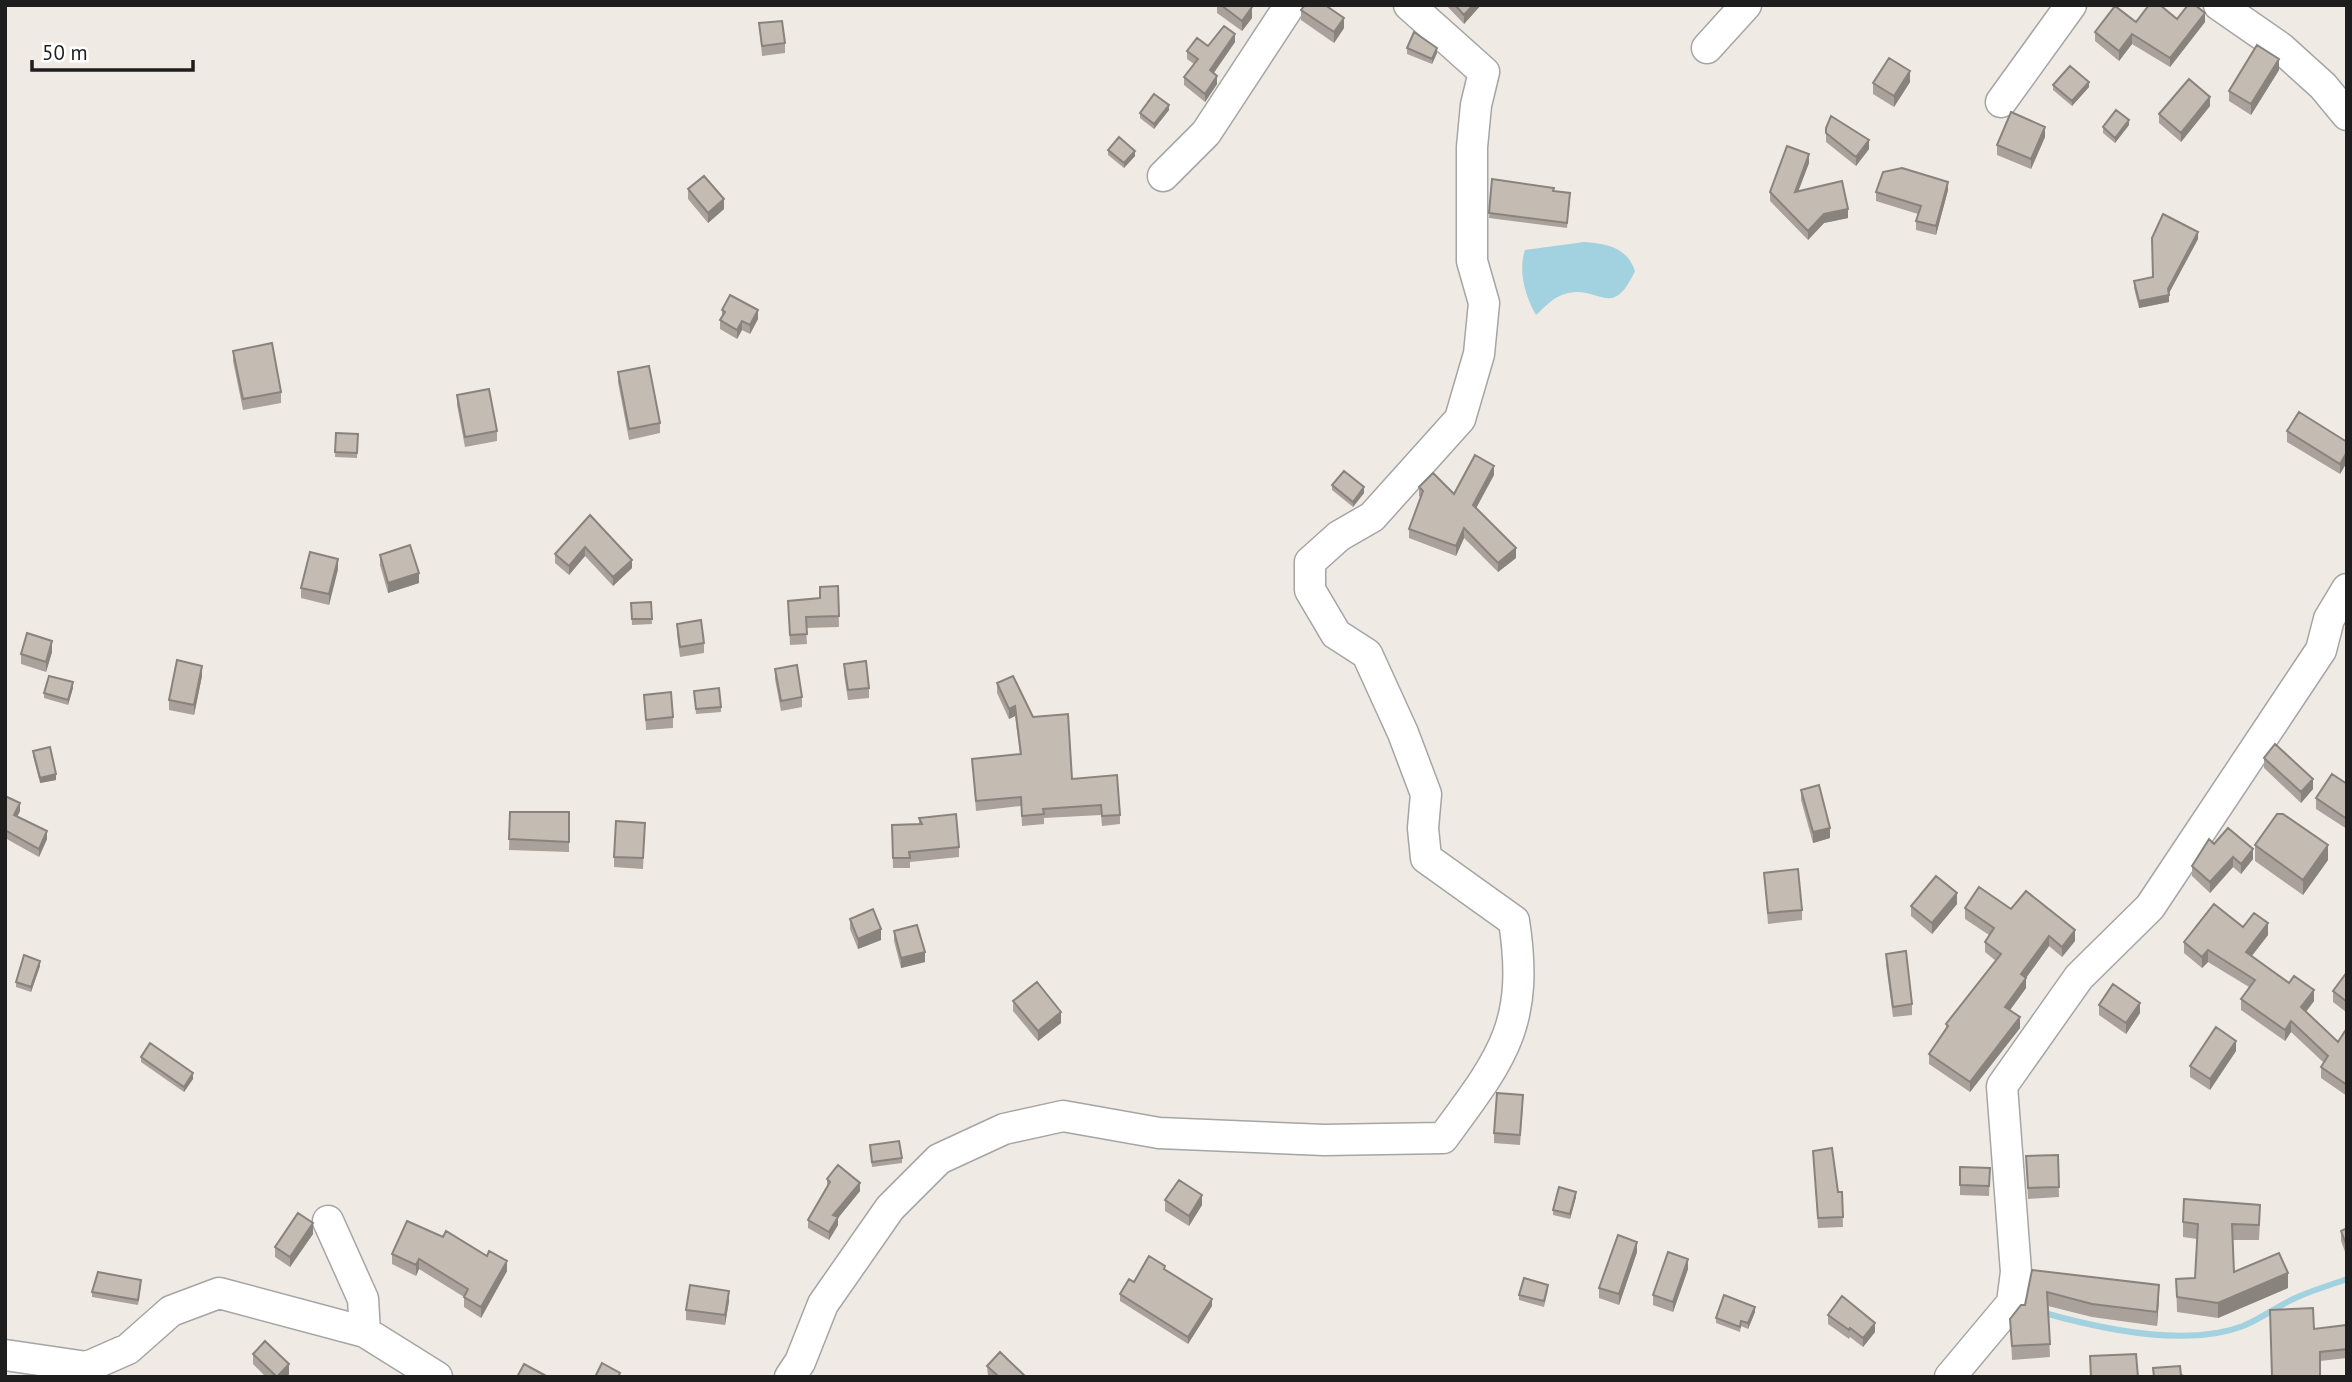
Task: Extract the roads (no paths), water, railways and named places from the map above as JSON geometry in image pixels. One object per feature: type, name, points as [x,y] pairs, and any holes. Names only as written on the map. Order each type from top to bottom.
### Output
[{"type":"street","points":[[1163,176],[1206,132],[1290,5]]},
{"type":"street","points":[[790,1377],[800,1362],[823,1304],[890,1209],[939,1159],[1003,1129],[1063,1116],[1159,1133],[1324,1140],[1443,1138],[1495,1066],[1516,1015],[1521,965],[1514,920],[1426,858],[1423,828],[1426,794],[1403,733],[1367,654],[1335,634],[1310,590],[1310,562],[1339,536],[1372,517],[1460,419],[1479,354],[1484,303],[1472,261],[1472,147],[1476,105],[1484,72],[1409,5]]},
{"type":"street","points":[[1707,48],[1746,5]]},
{"type":"street","points":[[2001,102],[2071,5]]},
{"type":"street","points":[[2220,5],[2281,48],[2323,86],[2347,115]]},
{"type":"street","points":[[1950,1377],[2012,1303],[2016,1272],[2002,1086],[2079,977],[2150,907],[2321,650],[2329,619],[2347,589]]},
{"type":"street","points":[[328,1221],[363,1299],[365,1332]]},
{"type":"street","points":[[5,1355],[87,1367],[128,1349],[171,1311],[219,1293],[365,1332],[437,1377]]},
{"type":"water","points":[[1584,242],[1615,248],[1627,257],[1635,271],[1626,287],[1611,298],[1575,292],[1562,295],[1536,315],[1524,283],[1522,266],[1525,250]]},
{"type":"waterway","points":[[2041,1312],[2114,1329],[2195,1335],[2243,1326],[2298,1297],[2347,1279]]}]
